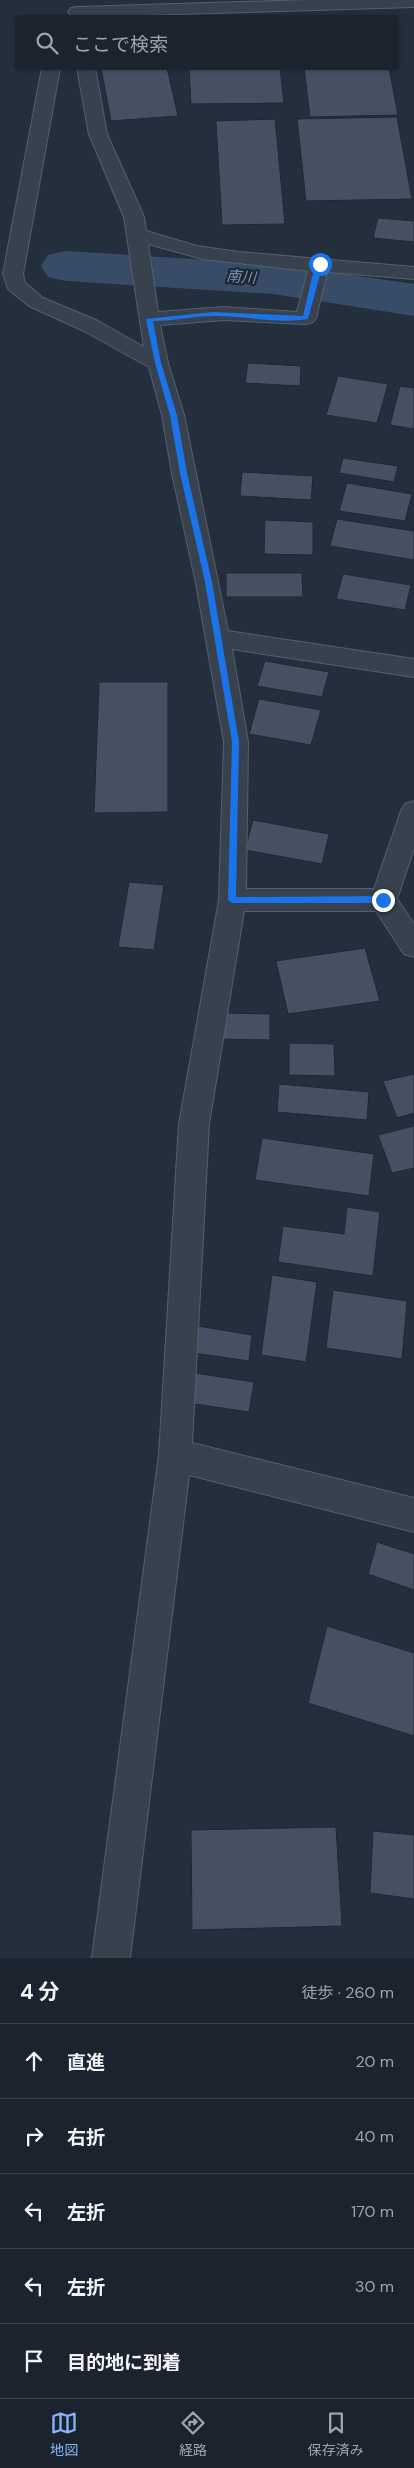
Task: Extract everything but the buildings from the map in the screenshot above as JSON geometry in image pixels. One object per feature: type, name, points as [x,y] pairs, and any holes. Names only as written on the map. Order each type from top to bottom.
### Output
[{"type":"street","points":[[72,10],[414,2]]},
{"type":"street","points":[[51,70],[13,274],[15,285],[36,302],[90,326],[158,363]]},
{"type":"street","points":[[86,70],[98,134],[134,217],[149,319],[158,363],[173,415],[183,473],[219,638],[236,742],[232,900],[194,1124],[174,1455],[111,1958]]},
{"type":"street","points":[[136,235],[152,238],[174,247],[212,255],[317,271],[414,273]]},
{"type":"street","points":[[149,319],[175,319],[213,314],[286,319],[306,318],[317,271]]},
{"type":"street","points":[[219,638],[414,668]]},
{"type":"street","points":[[383,900],[414,811]]},
{"type":"street","points":[[232,900],[383,900]]},
{"type":"street","points":[[383,900],[414,946]]},
{"type":"street","points":[[174,1455],[414,1514]]},
{"type":"waterway","name":"南川","points":[[66,266],[274,279],[414,300]]},
{"type":"route","points":[[320,264],[315,277],[306,318],[286,319],[213,314],[175,319],[149,319],[158,363],[173,415],[183,473],[208,582],[236,742],[232,900],[383,900]]}]
